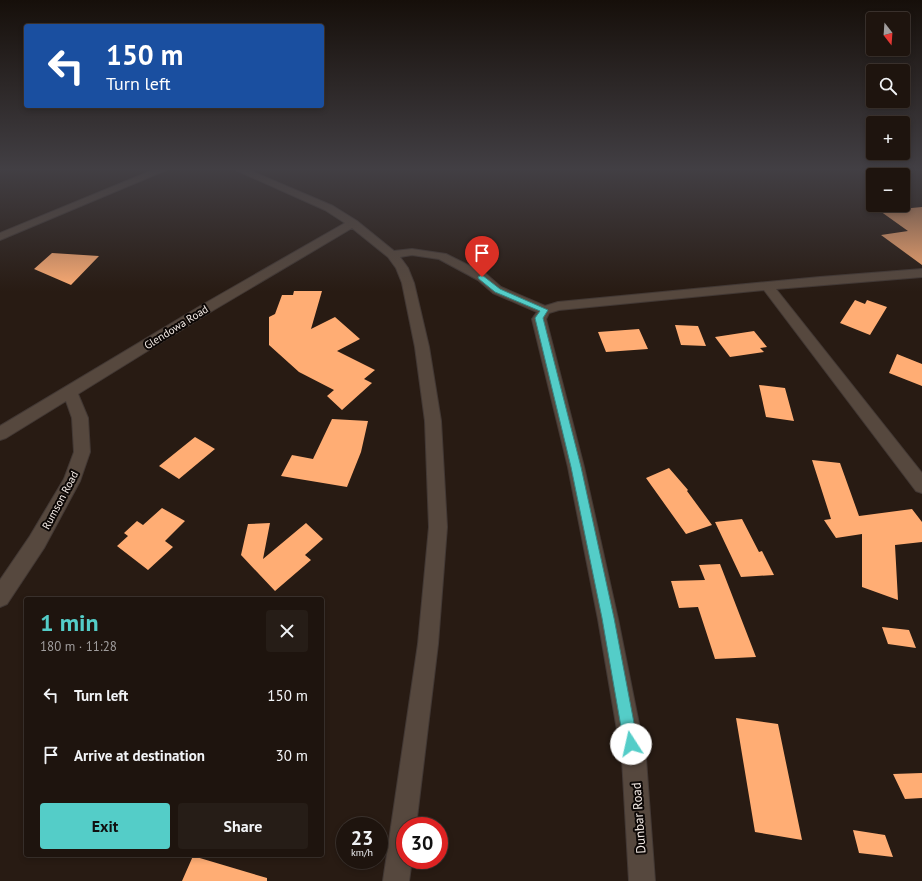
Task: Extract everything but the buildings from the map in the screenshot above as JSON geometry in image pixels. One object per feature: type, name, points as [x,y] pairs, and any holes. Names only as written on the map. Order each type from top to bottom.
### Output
[{"type":"street","points":[[0,237],[67,209]]},
{"type":"street","points":[[331,209],[353,223],[392,255],[402,268],[408,283],[422,346],[433,421],[438,527],[428,644],[396,881]]},
{"type":"street","name":"Glendowa Road","points":[[0,434],[207,308],[353,223]]},
{"type":"street","points":[[392,255],[424,253],[442,256],[476,274],[497,290],[544,310],[558,306],[922,273]]},
{"type":"street","points":[[767,286],[922,486]]},
{"type":"street","name":"Dunbar Road","points":[[544,310],[539,318],[576,467],[608,618],[634,760],[642,881]]},
{"type":"street","name":"Rumson Road","points":[[0,597],[37,542],[72,481],[82,452],[80,418],[70,392]]},
{"type":"route","points":[[482,277],[497,290],[544,310],[539,318],[576,467],[608,618],[631,744]]}]
